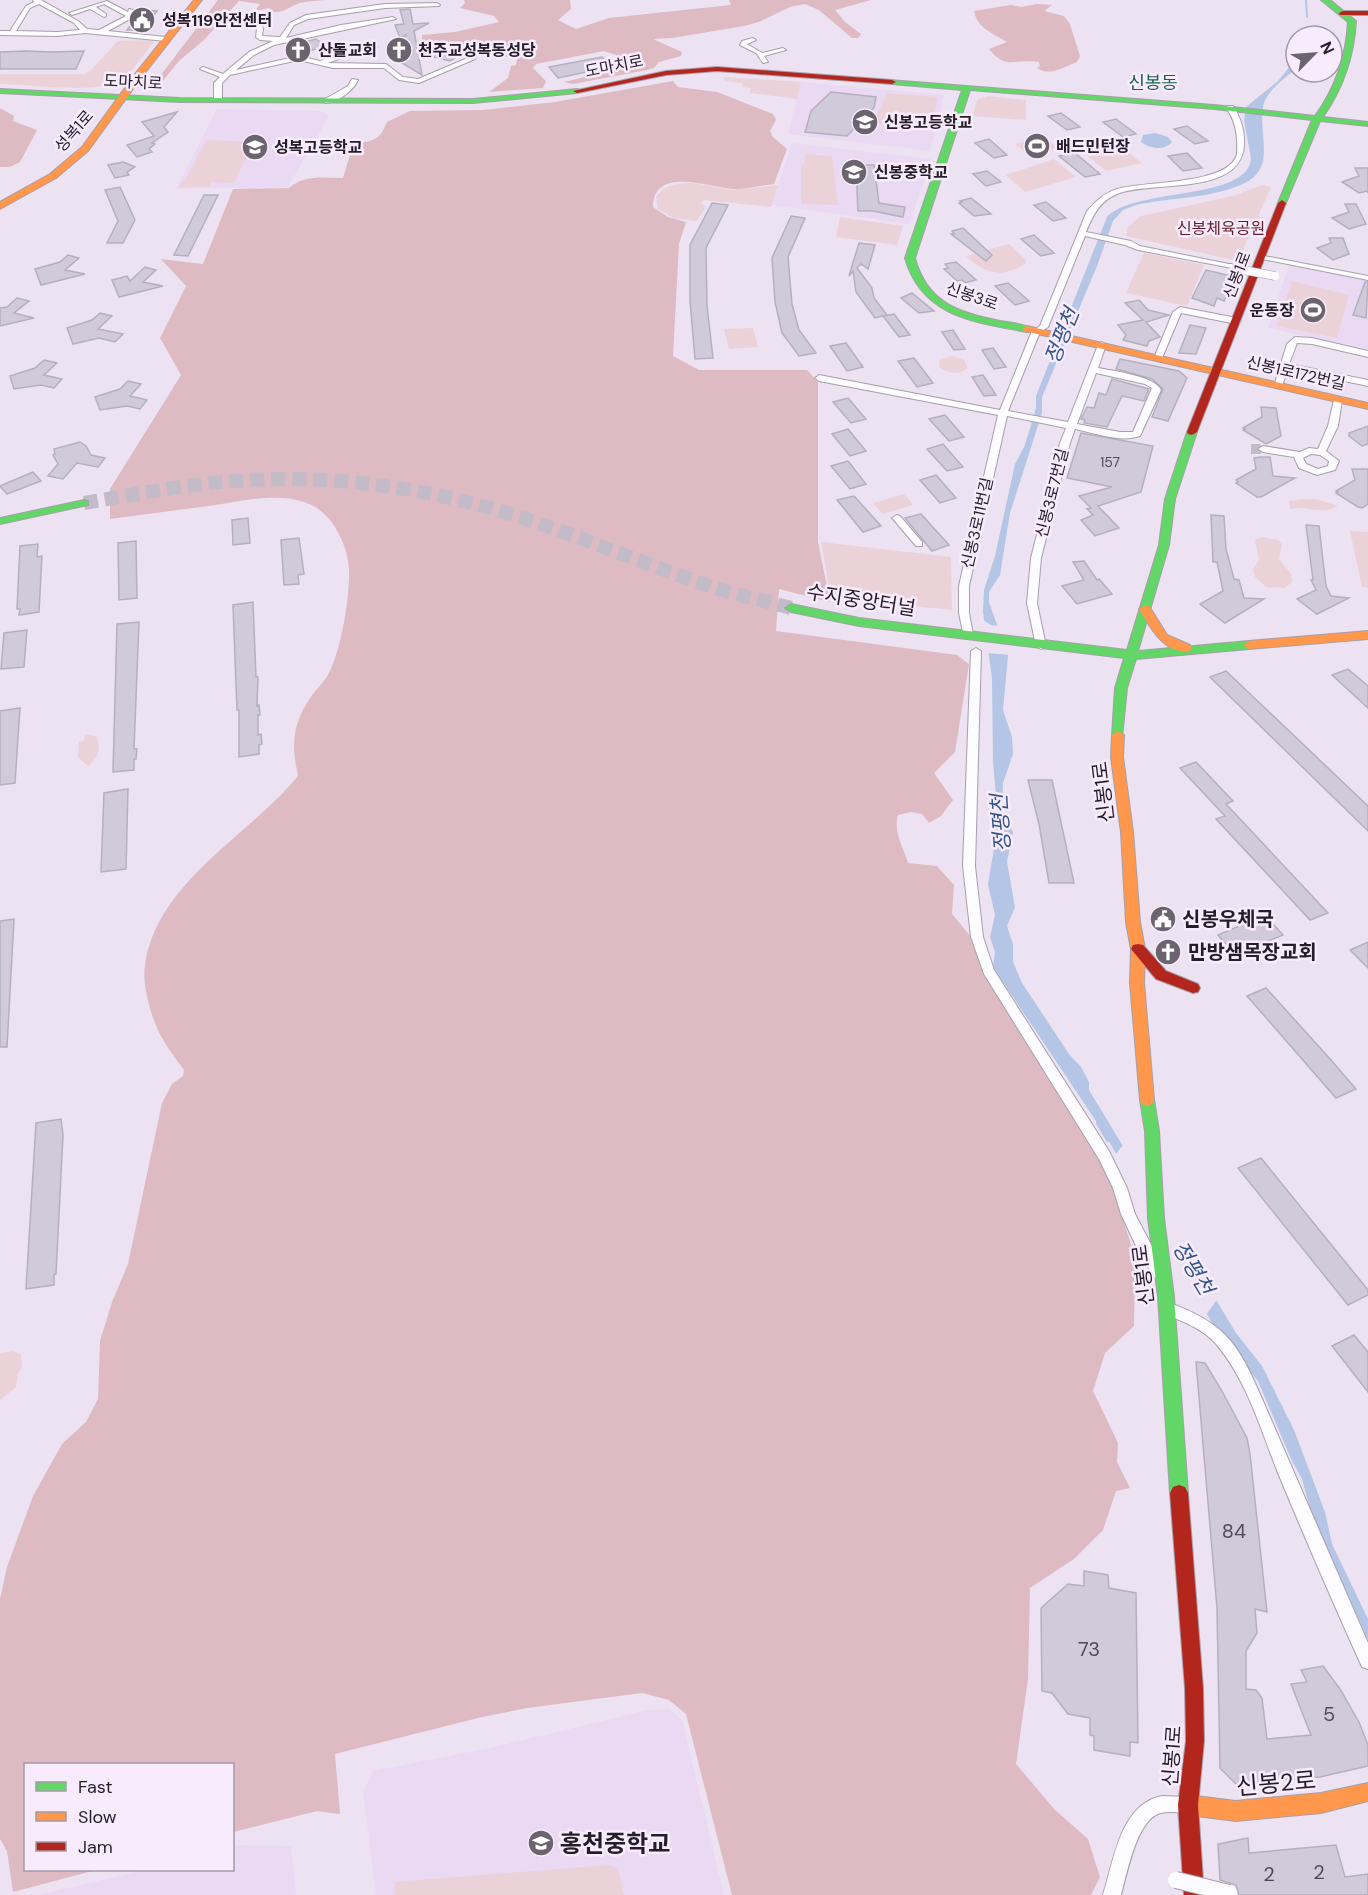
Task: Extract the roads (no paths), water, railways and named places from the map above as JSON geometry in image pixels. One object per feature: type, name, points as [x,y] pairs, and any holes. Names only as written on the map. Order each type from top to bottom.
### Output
[{"type":"street","points":[[101,32],[130,16],[132,11],[115,0]]},
{"type":"street","name":"성복1로","points":[[0,206],[43,183],[85,149],[166,39],[198,0]]},
{"type":"street","points":[[1325,0],[1344,13],[1368,13]]},
{"type":"street","points":[[12,33],[28,7],[38,1],[76,22],[85,31]]},
{"type":"street","points":[[72,13],[107,3],[130,16]]},
{"type":"street","points":[[218,100],[218,83],[256,51],[282,39],[292,24],[306,17],[385,6],[437,5]]},
{"type":"street","points":[[91,7],[104,15]]},
{"type":"street","name":"신봉1로","points":[[1194,1895],[1188,1804],[1195,1741],[1194,1688],[1167,1302],[1156,1218],[1152,1131],[1148,1112],[1137,983],[1137,949],[1132,922],[1127,832],[1117,757],[1121,688],[1133,655],[1164,545],[1170,499],[1182,457],[1317,116],[1335,90],[1354,34],[1352,21],[1344,13]]},
{"type":"street","points":[[255,14],[259,22],[258,36],[260,38],[282,39],[293,39],[341,27],[393,19]]},
{"type":"street","points":[[0,33],[85,31],[166,39]]},
{"type":"street","points":[[753,40],[744,42],[743,45],[763,59],[783,50]]},
{"type":"street","points":[[320,63],[370,45]]},
{"type":"street","points":[[203,69],[227,75],[295,58],[333,66],[386,66],[401,79],[419,81],[473,58],[474,55],[468,51]]},
{"type":"street","name":"도마치로","points":[[0,91],[124,98],[218,100],[473,100],[570,92],[666,73],[717,69],[1317,116]]},
{"type":"street","points":[[51,93],[109,88],[138,76]]},
{"type":"street","points":[[328,101],[351,87],[354,80]]},
{"type":"street","name":"신봉3로","points":[[966,89],[945,158],[911,250],[911,273],[927,295],[949,309],[976,318],[1102,345]]},
{"type":"street","points":[[51,93],[95,107],[102,125]]},
{"type":"street","name":"신봉3로11번길","points":[[971,635],[964,614],[966,574],[1003,413],[1042,332],[1095,206],[1116,192],[1137,187],[1210,178],[1226,173],[1241,158],[1242,149],[1238,118],[1231,108]]},
{"type":"street","points":[[1317,116],[1368,124]]},
{"type":"street","points":[[1085,234],[1128,243],[1138,248],[1275,276]]},
{"type":"street","points":[[1262,256],[1368,278]]},
{"type":"street","points":[[1158,358],[1177,312],[1180,310],[1237,321]]},
{"type":"street","points":[[1278,386],[1291,344],[1295,340],[1312,341],[1368,354]]},
{"type":"street","points":[[1102,345],[1216,371]]},
{"type":"street","name":"신봉3로7번길","points":[[1041,646],[1032,603],[1041,535],[1071,424],[1102,345]]},
{"type":"street","points":[[1284,366],[1368,383]]},
{"type":"street","points":[[819,378],[1134,436],[1157,390],[1149,382],[1092,369]]},
{"type":"street","name":"신봉1로172번길","points":[[1216,371],[1368,406]]},
{"type":"street","points":[[1321,452],[1333,426],[1338,400]]},
{"type":"street","points":[[1263,449],[1299,455],[1309,451],[1321,452],[1334,461],[1329,471],[1317,472],[1306,469],[1299,463],[1299,455]]},
{"type":"street","points":[[0,520],[84,504]]},
{"type":"street","points":[[897,518],[919,544]]},
{"type":"street","name":"수지중앙터널","points":[[791,608],[859,622],[1041,646],[1133,655],[1368,635]]},
{"type":"street","points":[[1146,609],[1155,622],[1159,636],[1165,642],[1194,650]]},
{"type":"street","points":[[976,651],[969,866],[976,937],[988,970],[1104,1155],[1142,1244],[1164,1281]]},
{"type":"street","points":[[1137,949],[1152,970],[1166,980],[1193,988]]},
{"type":"street","points":[[1167,1302],[1221,1339],[1240,1369],[1305,1514],[1336,1593],[1368,1661]]},
{"type":"street","name":"신봉2로","points":[[1188,1804],[1236,1811],[1321,1803],[1368,1792]]},
{"type":"street","points":[[1112,1895],[1129,1839],[1140,1818],[1154,1806],[1188,1804]]},
{"type":"street","points":[[1176,1880],[1229,1893]]},
{"type":"water","name":"정평천","points":[[1284,74],[1284,79],[1273,89],[1264,103],[1263,158],[1261,168],[1255,176],[1245,183],[1219,192],[1136,205],[1123,210],[1113,221],[1097,266],[1042,397],[1042,413],[1010,513],[1000,575],[989,592],[989,602],[1008,656],[1003,710],[1012,737],[1013,754],[1003,783],[1002,812],[1013,832],[1007,862],[1015,907],[1007,926],[1013,944],[1013,962],[1022,983],[1069,1054],[1081,1067],[1089,1082],[1089,1090],[1236,1333],[1262,1366],[1294,1430],[1325,1512],[1332,1544],[1368,1619],[1368,1640],[1311,1512],[1302,1479],[1258,1381],[1220,1337],[1106,1136],[993,967],[995,952],[990,937],[995,915],[988,884],[996,837],[997,807],[993,762],[992,678],[983,612],[984,590],[995,556],[1015,464],[1025,445],[1036,408],[1036,396],[1107,217],[1121,208],[1141,201],[1212,188],[1232,181],[1245,172],[1251,158],[1244,121],[1246,107]]},
{"type":"water","points":[[1155,133],[1168,137],[1172,142],[1165,147],[1157,148],[1141,142],[1143,135]]},
{"type":"waterway","name":"정평천","points":[[1306,0],[1307,17]]},
{"type":"waterway","name":"정평천","points":[[1098,1123],[1108,1140]]},
{"type":"tunnel","points":[[370,45],[379,44]]},
{"type":"tunnel","points":[[1251,449],[1263,449]]},
{"type":"tunnel","points":[[84,503],[185,486],[246,480],[329,480],[412,490],[467,502],[531,520],[716,588],[791,608]]},
{"type":"place","name":"성복119안전센터","points":[[142,20]]},
{"type":"place","name":"산돌교회","points":[[298,50]]},
{"type":"place","name":"천주교성복동성당","points":[[399,50]]},
{"type":"place","name":"신봉고등학교","points":[[865,122]]},
{"type":"place","name":"배드민턴장","points":[[1037,146]]},
{"type":"place","name":"성복고등학교","points":[[255,147]]},
{"type":"place","name":"신봉중학교","points":[[854,172]]},
{"type":"place","name":"운동장","points":[[1313,310]]},
{"type":"place","name":"신봉우체국","points":[[1163,919]]},
{"type":"place","name":"만방샘목장교회","points":[[1168,952]]},
{"type":"place","name":"홍천중학교","points":[[541,1843]]},
{"type":"district","name":"신봉동","points":[[1153,83]]},
{"type":"park label","name":"신봉체육공원","points":[[1221,228]]}]
